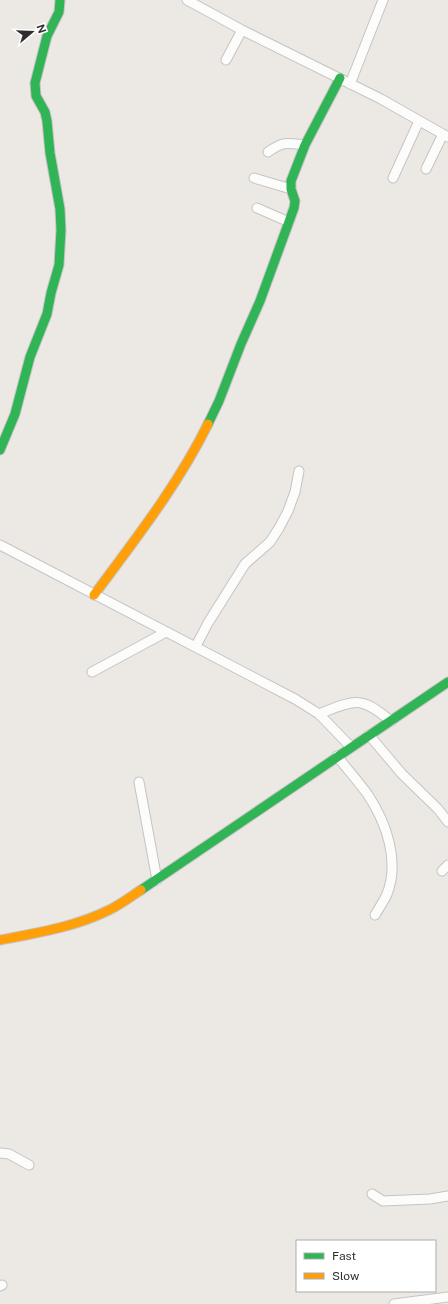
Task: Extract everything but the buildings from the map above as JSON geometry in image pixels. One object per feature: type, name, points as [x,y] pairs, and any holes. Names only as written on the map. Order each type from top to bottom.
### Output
[{"type":"street","points":[[0,450],[15,414],[30,357],[47,314],[59,265],[61,230],[60,210],[50,153],[47,120],[45,112],[36,96],[35,83],[47,36],[59,12],[60,0]]},
{"type":"street","points":[[187,0],[242,30],[340,78],[445,135],[426,169]]},
{"type":"street","points":[[350,84],[376,14],[383,0]]},
{"type":"street","points":[[226,60],[242,30]]},
{"type":"street","points":[[94,595],[169,490],[201,438],[219,401],[241,344],[260,301],[294,208],[295,201],[291,189],[292,181],[305,145],[340,78]]},
{"type":"street","points":[[393,178],[419,121]]},
{"type":"street","points":[[268,152],[281,144],[286,143],[305,145]]},
{"type":"street","points":[[254,178],[291,189]]},
{"type":"street","points":[[257,208],[289,222]]},
{"type":"street","points":[[196,646],[245,564],[270,542],[279,528],[288,511],[299,472]]},
{"type":"street","points":[[0,545],[296,699],[319,714],[351,747]]},
{"type":"street","points":[[92,672],[166,632]]},
{"type":"street","points":[[0,940],[49,931],[82,921],[110,910],[157,880],[337,756],[448,682]]},
{"type":"street","points":[[319,714],[350,703],[360,702],[370,706],[390,720]]},
{"type":"street","points":[[369,735],[408,780],[438,809],[448,822]]},
{"type":"street","points":[[337,756],[368,795],[384,827],[389,843],[392,861],[388,893],[375,915]]},
{"type":"street","points":[[139,782],[157,880]]},
{"type":"street","points":[[0,1153],[9,1154],[29,1165]]},
{"type":"street","points":[[372,1194],[383,1201],[430,1199],[448,1196]]},
{"type":"street","points":[[394,1304],[448,1297]]},
{"type":"traffic: fast","points":[[0,450],[15,414],[30,357],[47,314],[59,265],[61,230],[60,209],[50,153],[47,121],[45,112],[36,96],[35,83],[47,36],[59,12],[60,0]]},
{"type":"traffic: fast","points":[[208,424],[260,301],[294,208],[295,201],[291,189],[291,181],[305,145],[340,78]]},
{"type":"traffic: fast","points":[[141,890],[448,682]]},
{"type":"traffic: slow","points":[[94,595],[169,491],[208,424]]},
{"type":"traffic: slow","points":[[0,940],[56,929],[83,921],[113,908],[141,890]]}]
